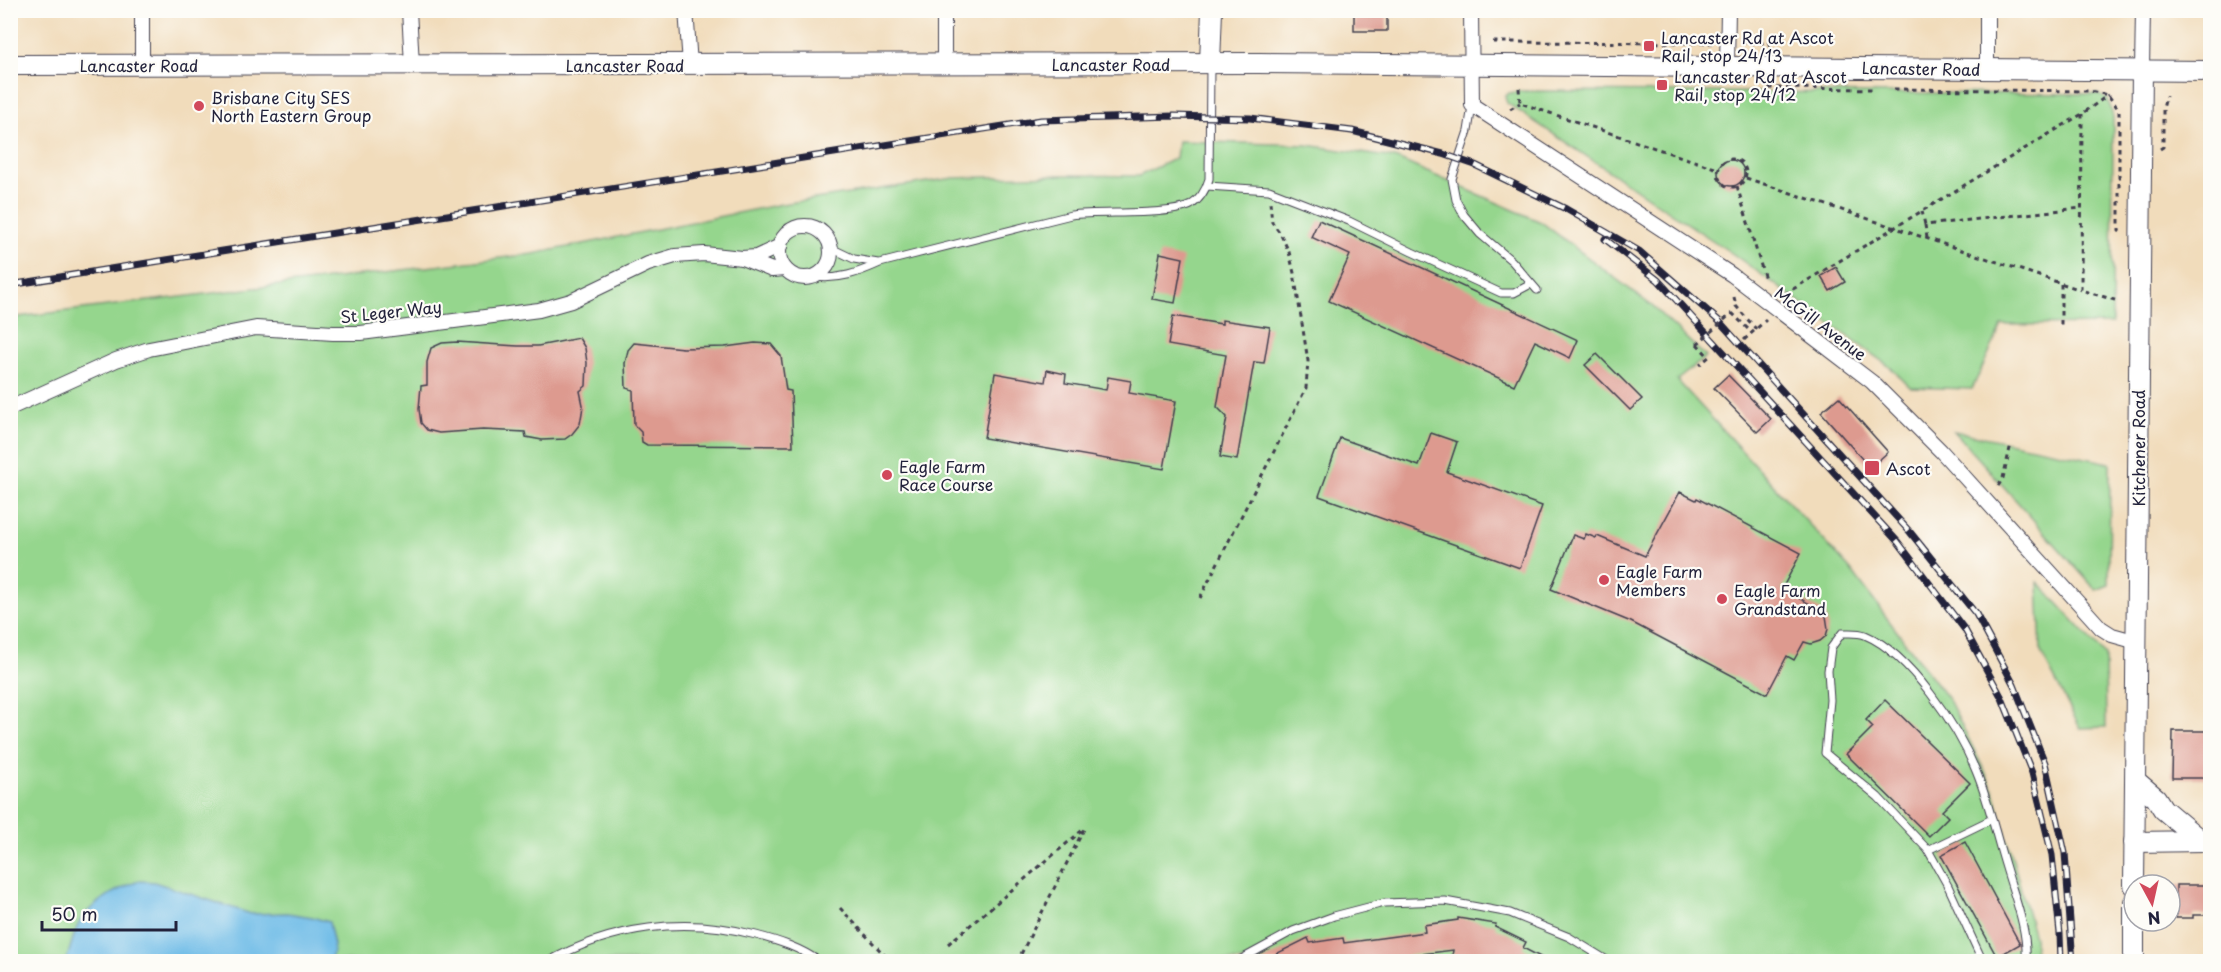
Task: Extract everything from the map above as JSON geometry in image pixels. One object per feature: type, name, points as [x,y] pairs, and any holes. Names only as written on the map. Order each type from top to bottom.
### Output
[{"type":"main road","points":[[1210,63],[1212,10]]},
{"type":"main road","name":"Lancaster Road","points":[[10,65],[1210,63],[2211,71]]},
{"type":"main road","name":"Kitchener Road","points":[[2134,873],[2142,69]]},
{"type":"main road","points":[[2136,781],[2156,798],[2163,809],[2206,842]]},
{"type":"main road","points":[[2134,842],[2206,842]]},
{"type":"main road","points":[[2134,933],[2134,962]]},
{"type":"street","points":[[142,10],[142,64]]},
{"type":"street","points":[[409,10],[412,65]]},
{"type":"street","points":[[686,10],[690,64]]},
{"type":"street","points":[[944,10],[944,64]]},
{"type":"street","points":[[1471,10],[1472,105]]},
{"type":"street","points":[[1727,66],[1728,10]]},
{"type":"street","points":[[1987,10],[1987,68]]},
{"type":"street","name":"Kitchener Road","points":[[2142,69],[2143,10]]},
{"type":"street","name":"McGill Avenue","points":[[1472,105],[1732,275],[1872,382],[1941,452],[2101,628],[2112,635],[2137,642]]},
{"type":"street","points":[[806,226],[822,232],[828,239],[831,257],[828,265],[815,277],[798,278],[785,269],[779,254],[780,246],[789,232],[797,227],[806,226]]},
{"type":"street","name":"St Leger Way","points":[[10,408],[116,360],[149,349],[256,328],[361,333],[538,310],[571,301],[648,264],[675,256],[704,254],[742,258],[756,257],[780,246]]},
{"type":"street","name":"St Leger Way","points":[[742,258],[772,270],[785,269]]},
{"type":"lane","points":[[815,277],[838,278],[859,273],[880,263],[1071,215],[1089,212],[1167,210],[1184,207],[1198,200],[1207,186],[1211,167],[1210,63]]},
{"type":"lane","points":[[1207,186],[1269,190],[1349,221],[1501,293],[1514,293],[1534,287],[1512,261],[1480,234],[1464,216],[1456,200],[1452,179],[1468,131],[1472,105]]},
{"type":"lane","points":[[831,248],[854,259],[880,263]]},
{"type":"lane","points":[[1983,962],[1948,886],[1928,850],[1878,797],[1825,753],[1830,700],[1828,671],[1831,648],[1842,633],[1863,633],[1897,654],[1928,691],[1957,735],[1976,770],[2020,911],[2026,942],[2026,962]]},
{"type":"lane","points":[[1928,850],[1992,819]]},
{"type":"lane","points":[[1236,962],[1293,931],[1334,916],[1384,903],[1445,901],[1510,913],[1569,938],[1610,962]]},
{"type":"lane","points":[[547,962],[569,949],[602,937],[633,929],[665,925],[739,931],[781,942],[820,962]]},
{"type":"path","points":[[1493,42],[1712,43]]},
{"type":"path","points":[[1745,43],[1769,43]]},
{"type":"path","points":[[1519,88],[1520,103]]},
{"type":"path","points":[[1770,88],[1878,88]]},
{"type":"path","points":[[1890,89],[2090,91],[2108,95],[2119,110],[2119,231]]},
{"type":"path","points":[[1785,294],[2082,114],[2108,95]]},
{"type":"path","points":[[2163,147],[2163,109],[2166,96]]},
{"type":"path","points":[[1510,109],[1520,103],[1718,169]]},
{"type":"path","points":[[2081,290],[2082,114]]},
{"type":"path","points":[[1736,159],[1744,164],[1746,178],[1731,188],[1723,184],[1718,176],[1718,169],[1726,160],[1736,159]]},
{"type":"path","points":[[1746,178],[2118,301]]},
{"type":"path","points":[[1737,186],[1765,280]]},
{"type":"path","points":[[1200,598],[1306,388],[1308,361],[1294,273],[1289,252],[1272,222],[1270,201]]},
{"type":"path","points":[[1925,225],[2081,208]]},
{"type":"path","points":[[1922,211],[1927,238]]},
{"type":"path","points":[[2061,284],[2061,326]]},
{"type":"path","points":[[1734,295],[1736,306],[1756,329]]},
{"type":"path","points":[[1700,364],[1709,357],[1697,344],[1732,313],[1752,333]]},
{"type":"path","points":[[1744,340],[1771,314]]},
{"type":"path","points":[[1998,486],[2003,478],[2011,444]]},
{"type":"path","points":[[948,944],[1085,828],[1017,962]]},
{"type":"path","points":[[840,908],[891,962]]},
{"type":"green space","points":[[1524,91],[2097,94],[2108,99],[2113,117],[2112,324],[2002,325],[1972,389],[1910,387],[1890,367],[1733,254],[1507,103],[1505,97],[1509,93]]},
{"type":"green space","name":"Eagle Farm Race Course","points":[[1178,141],[1307,145],[1395,158],[1541,222],[1652,306],[1706,357],[1677,380],[1850,569],[1950,702],[1993,788],[2034,937],[2035,961],[11,961],[10,318],[533,254],[782,204],[954,178],[1063,175],[1139,176],[1176,158]]},
{"type":"green space","points":[[1954,431],[2110,463],[2109,585],[2096,590]]},
{"type":"green space","points":[[2038,582],[2105,655],[2106,727],[2080,728],[2041,652]]},
{"type":"water","points":[[139,881],[154,882],[251,914],[287,913],[329,922],[334,945],[331,961],[66,961],[83,917],[113,893]]},
{"type":"building","points":[[1354,10],[1387,10],[1387,31],[1354,31]]},
{"type":"building","points":[[1731,160],[1740,164],[1744,173],[1740,182],[1731,186],[1722,182],[1718,173],[1722,164]]},
{"type":"building","points":[[1319,220],[1578,340],[1570,358],[1535,341],[1514,385],[1329,301],[1350,255],[1311,237]]},
{"type":"building","points":[[1160,253],[1183,258],[1175,303],[1152,299]]},
{"type":"building","points":[[1836,267],[1845,282],[1830,291],[1821,276]]},
{"type":"building","points":[[1173,316],[1222,324],[1222,320],[1270,327],[1264,363],[1254,362],[1237,460],[1220,457],[1227,417],[1217,407],[1226,355],[1168,345]]},
{"type":"building","points":[[579,338],[585,348],[586,386],[580,391],[583,405],[580,424],[565,439],[542,440],[526,437],[525,432],[483,430],[439,433],[427,430],[421,423],[419,409],[421,386],[427,385],[427,362],[431,348],[442,343],[457,342],[538,346]]},
{"type":"building","points":[[634,343],[683,348],[771,344],[781,356],[786,390],[791,391],[793,446],[647,445],[642,442],[641,432],[634,425],[633,390],[626,388],[625,363],[628,350]]},
{"type":"building","points":[[1597,354],[1642,399],[1630,410],[1585,365]]},
{"type":"building","points":[[1047,370],[1066,374],[1065,383],[1106,390],[1108,377],[1131,381],[1129,393],[1176,401],[1164,469],[984,438],[995,373],[1045,382]]},
{"type":"building","points":[[1728,375],[1771,419],[1757,432],[1714,388]]},
{"type":"building","points":[[1839,397],[1888,452],[1870,468],[1821,412]]},
{"type":"building","points":[[1431,433],[1457,442],[1447,472],[1542,506],[1520,568],[1319,496],[1340,438],[1419,466]]},
{"type":"building","name":"Eagle Farm Grandstand","points":[[1680,492],[1696,500],[1697,498],[1801,553],[1782,589],[1821,610],[1826,616],[1828,629],[1826,636],[1820,641],[1811,644],[1804,642],[1794,660],[1787,656],[1767,694],[1631,622],[1551,589],[1573,535],[1584,539],[1586,534],[1596,538],[1597,536],[1645,556]]},
{"type":"building","points":[[1885,700],[1970,783],[1942,811],[1948,817],[1929,836],[1846,754],[1873,727],[1866,720]]},
{"type":"building","points":[[2173,731],[2211,731],[2211,778],[2172,778]]},
{"type":"building","points":[[1965,842],[2020,944],[1997,957],[1941,855]]},
{"type":"building","points":[[2182,885],[2211,885],[2211,915],[2193,915],[2193,918],[2182,918]]},
{"type":"building","points":[[1458,918],[1496,924],[1495,927],[1526,942],[1523,948],[1550,962],[1451,962],[1453,950],[1407,956],[1408,962],[1260,962],[1308,938],[1310,943],[1343,938],[1344,943],[1425,932],[1424,925],[1458,920]]},
{"type":"railway","points":[[10,285],[1041,120],[1174,116],[1250,118],[1352,131],[1443,154],[1475,165],[1566,209],[1639,251],[1719,321],[1910,532],[1976,614],[2014,685],[2045,763],[2065,853],[2073,962]]},
{"type":"railway","points":[[1605,239],[1658,280],[1898,542],[1965,630],[2002,698],[2032,773],[2052,855],[2061,962]]},
{"type":"place","name":"Lancaster Rd at Ascot Rail, stop 24/13","points":[[1649,46]]},
{"type":"place","name":"Lancaster Rd at Ascot Rail, stop 24/12","points":[[1662,85]]},
{"type":"place","name":"Brisbane City SES North Eastern Group","points":[[199,106]]},
{"type":"place","name":"Ascot","points":[[1872,468]]},
{"type":"place","name":"Eagle Farm Race Course","points":[[887,475]]},
{"type":"place","name":"Eagle Farm Members","points":[[1604,580]]},
{"type":"place","name":"Eagle Farm Grandstand","points":[[1722,599]]}]
